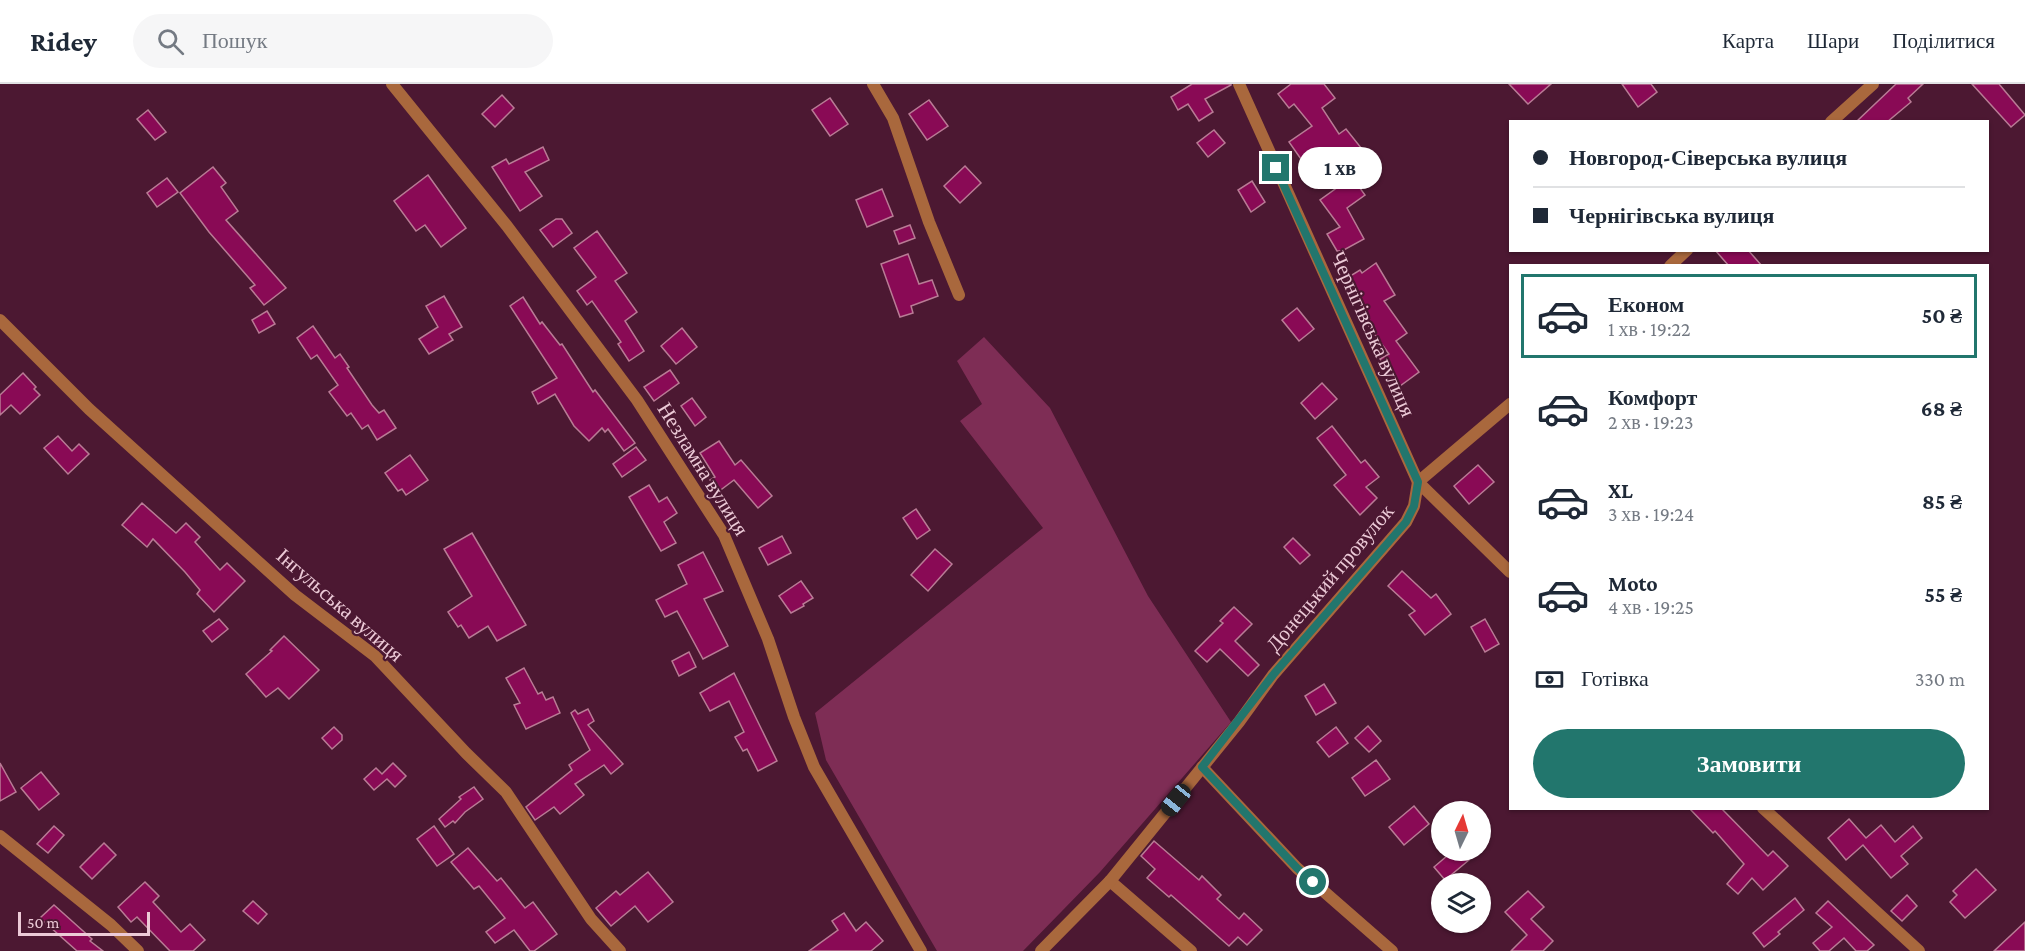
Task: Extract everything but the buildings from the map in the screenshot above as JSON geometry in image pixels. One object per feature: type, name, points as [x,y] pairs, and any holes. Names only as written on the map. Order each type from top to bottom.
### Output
[{"type":"street","name":"Незламна вулиця","points":[[392,84],[507,226],[637,400],[724,535],[768,639],[794,717],[814,767],[921,951]]},
{"type":"street","points":[[873,84],[893,117],[929,222],[959,295]]},
{"type":"street","name":"Чернігівська вулиця","points":[[1239,84],[1418,482],[1509,571]]},
{"type":"street","points":[[1833,120],[1873,84]]},
{"type":"street","points":[[1672,264],[1685,252]]},
{"type":"street","name":"Інгульська вулиця","points":[[0,320],[89,409],[295,595],[375,656],[506,792],[591,919],[620,951]]},
{"type":"street","points":[[1418,482],[1509,405]]},
{"type":"street","name":"Донецький провулок","points":[[1041,951],[1110,881],[1273,675],[1406,522],[1414,506],[1418,482]]},
{"type":"street","points":[[1202,767],[1297,868],[1392,951]]},
{"type":"street","points":[[1765,810],[1919,951]]},
{"type":"street","points":[[0,836],[111,925],[138,951]]},
{"type":"street","points":[[1110,881],[1191,951]]},
{"type":"shaded area","points":[[984,337],[1050,408],[1148,596],[1231,722],[1100,872],[1023,951],[937,951],[826,760],[815,713],[1043,528],[960,421],[982,404],[957,361]]},
{"type":"route","points":[[1276,168],[1418,482],[1414,506],[1406,522],[1273,675],[1202,767],[1313,882]]}]
